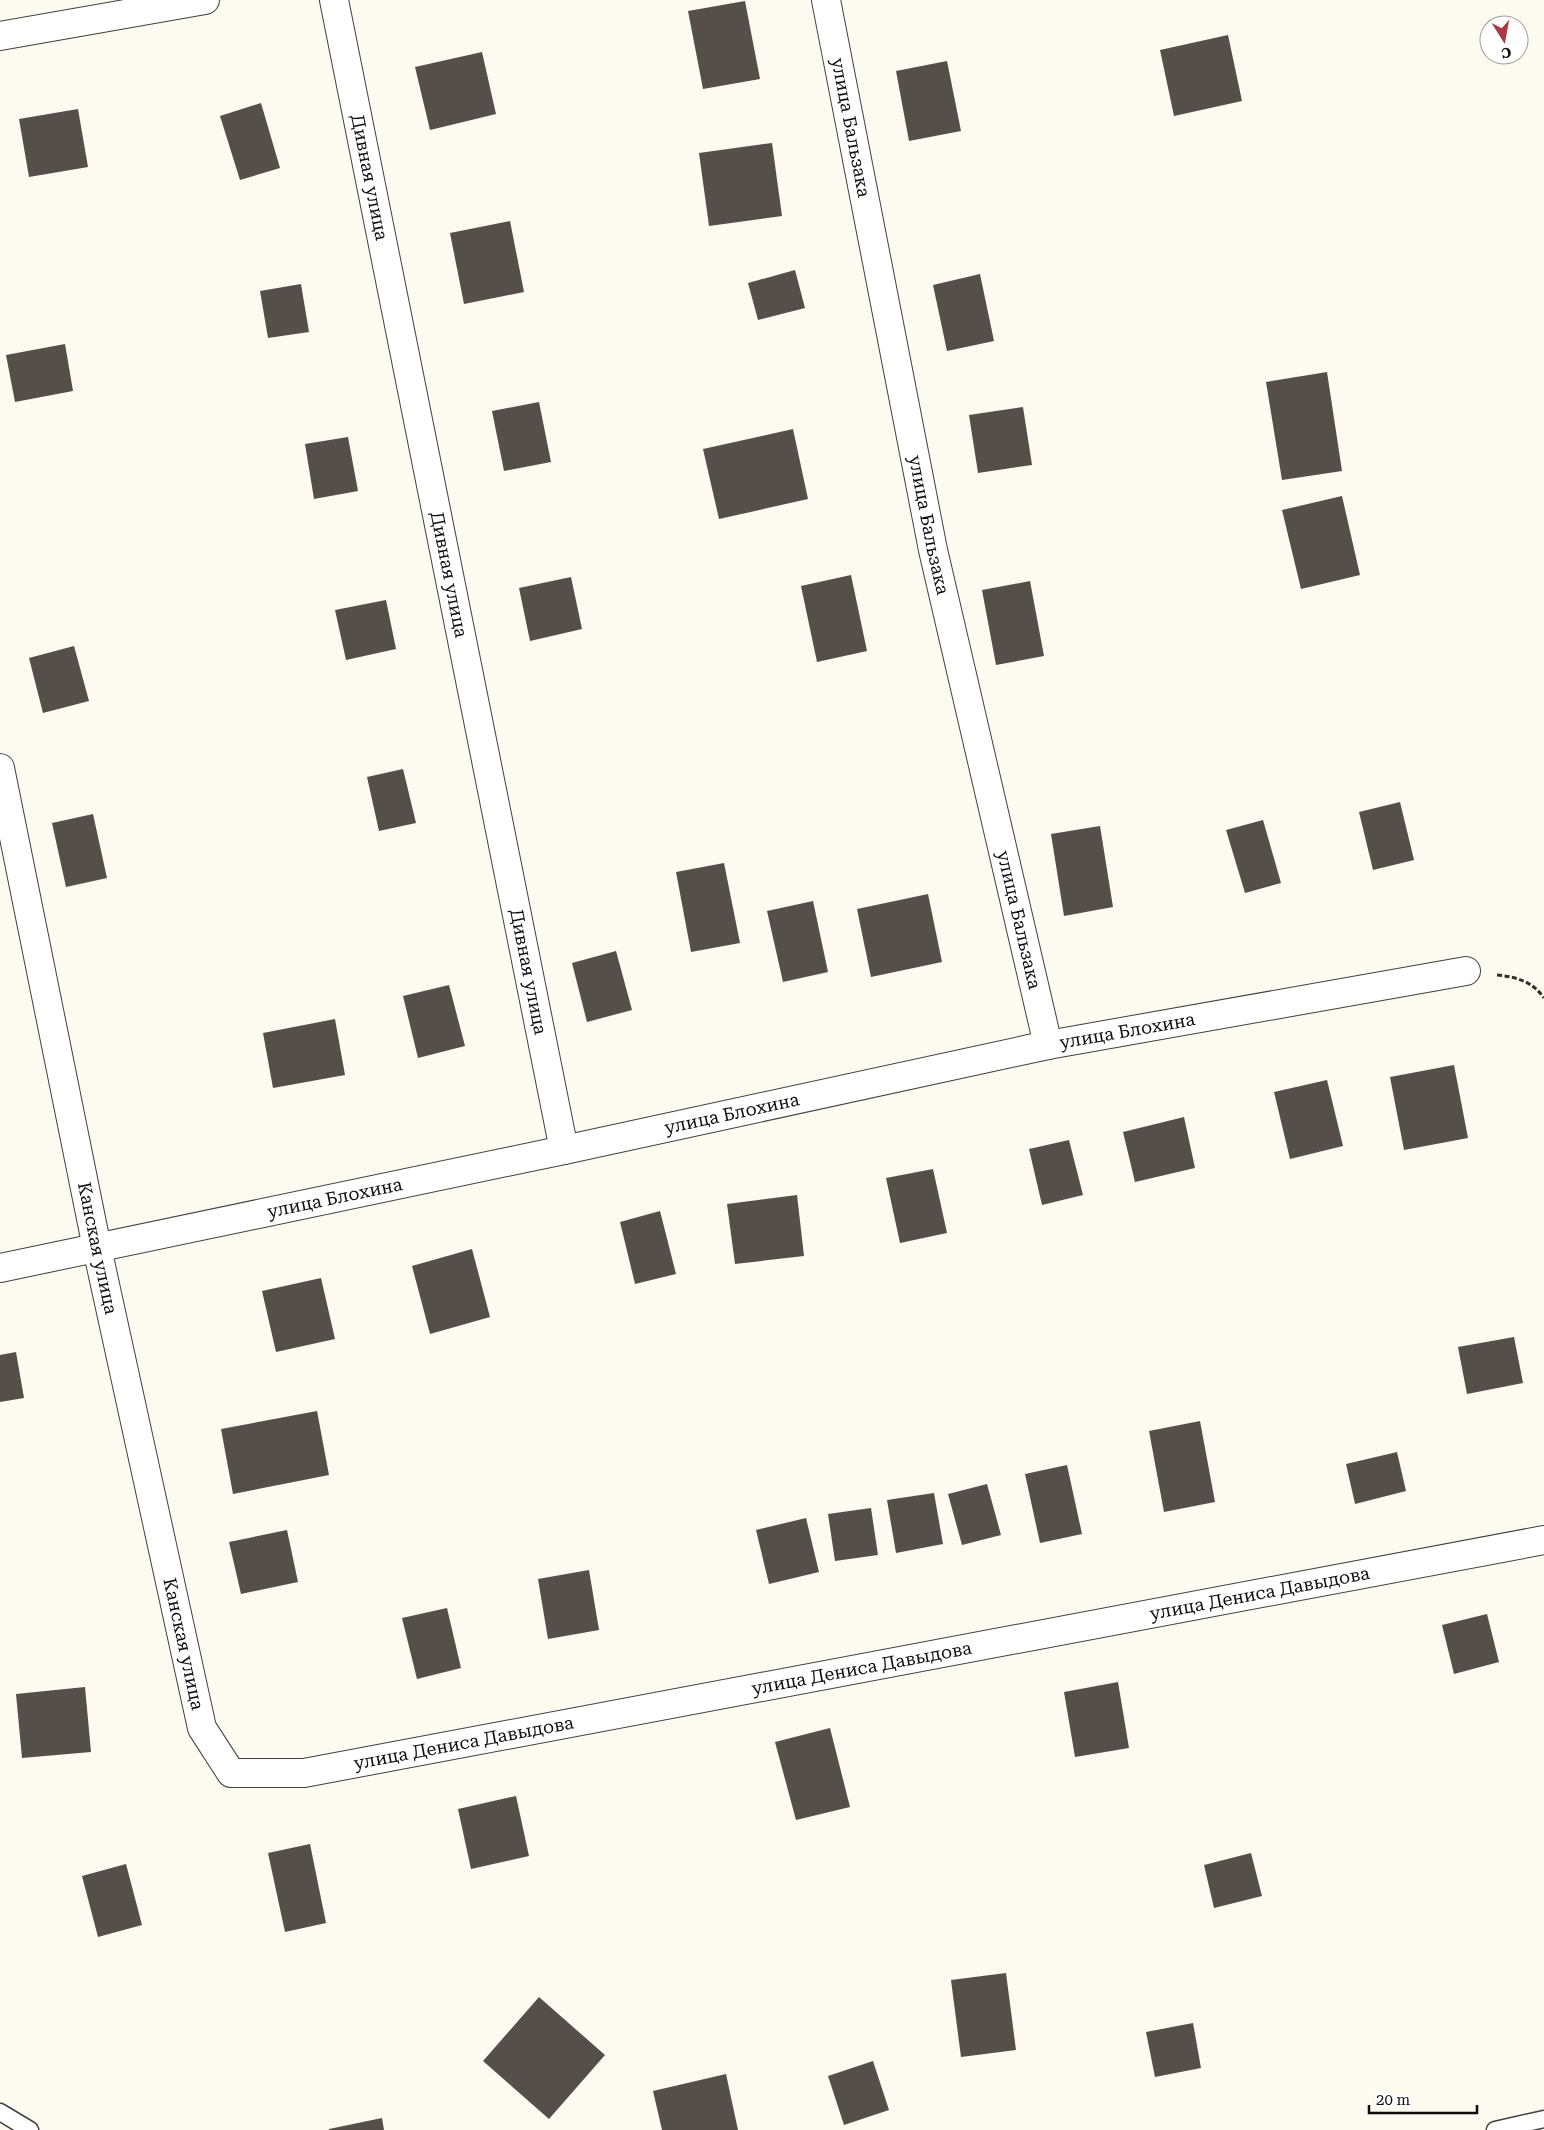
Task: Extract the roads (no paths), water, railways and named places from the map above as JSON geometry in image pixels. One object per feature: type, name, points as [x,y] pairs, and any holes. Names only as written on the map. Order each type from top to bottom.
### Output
[{"type":"street","points":[[0,36],[205,0]]},
{"type":"street","name":"Дивная улица","points":[[334,0],[564,1150]]},
{"type":"street","name":"улица Бальзака","points":[[826,0],[933,550],[1048,1045]]},
{"type":"street","name":"Канская улица","points":[[0,768],[96,1248],[202,1728]]},
{"type":"street","name":"улица Блохина","points":[[0,1268],[564,1150],[1048,1045],[1466,971]]},
{"type":"street","name":"улица Дениса Давыдова","points":[[202,1728],[231,1772],[304,1773],[1544,1540]]},
{"type":"lane","points":[[0,2112],[30,2130]]},
{"type":"lane","points":[[1495,2130],[1544,2119]]}]
